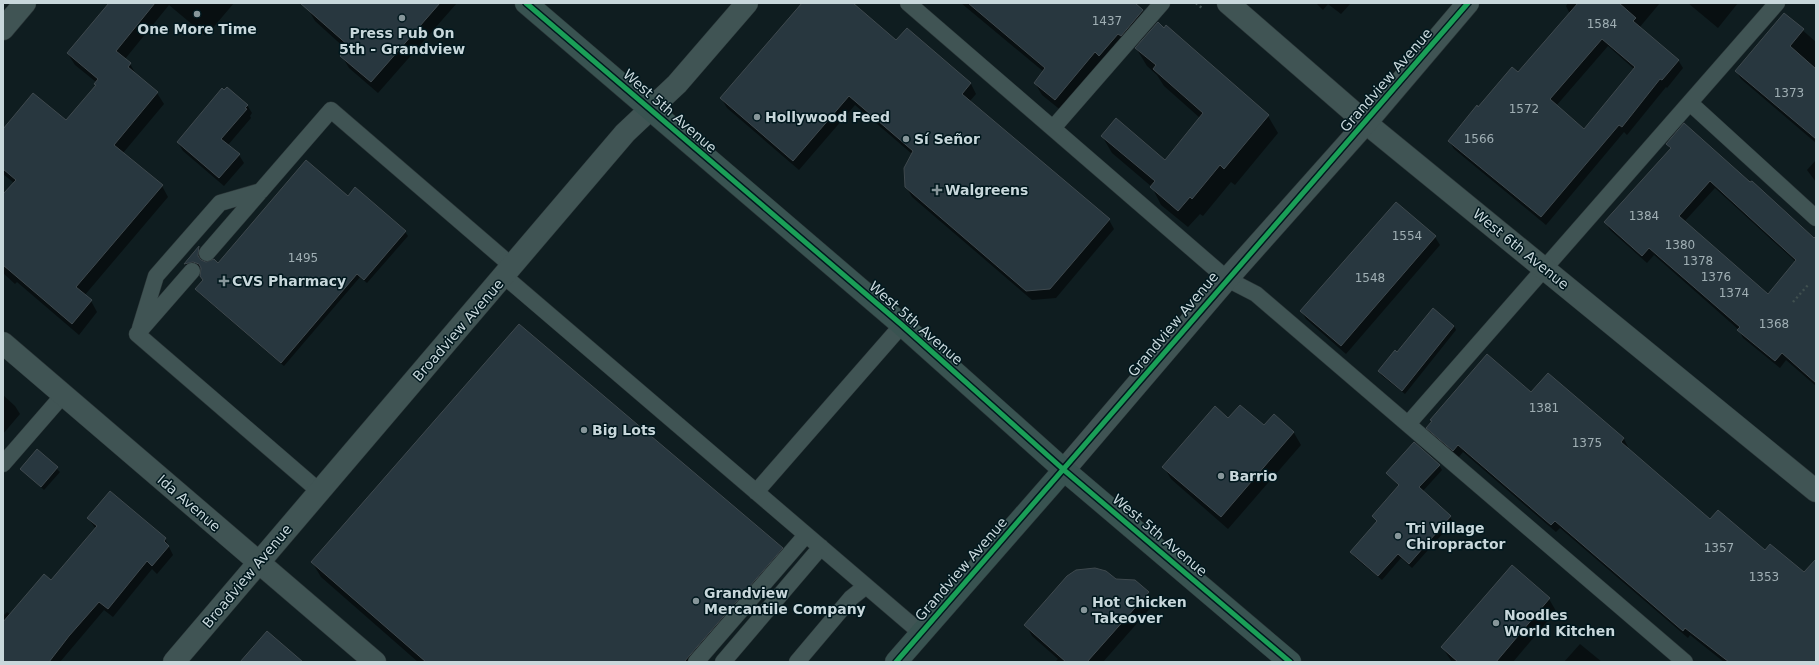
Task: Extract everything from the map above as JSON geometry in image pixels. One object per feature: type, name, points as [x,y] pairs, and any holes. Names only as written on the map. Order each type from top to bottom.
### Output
[{"type":"main road","name":"West 5th Avenue","points":[[526,3],[902,325],[1064,470],[1290,662]]},
{"type":"main road","name":"Grandview Avenue","points":[[901,660],[921,633],[1064,470]]},
{"type":"street","points":[[3,29],[25,3]]},
{"type":"street","name":"Broadview Avenue","points":[[174,662],[625,133],[677,84],[747,3]]},
{"type":"street","name":"West 6th Avenue","points":[[1228,3],[1366,123],[1544,267],[1816,491]]},
{"type":"street","name":"Grandview Avenue","points":[[1064,470],[1227,278],[1366,123],[1468,3]]},
{"type":"street","name":"Ida Avenue","points":[[3,343],[375,662]]},
{"type":"lane","points":[[908,3],[1227,278],[1256,294],[1685,662]]},
{"type":"lane","points":[[1053,128],[1162,3]]},
{"type":"lane","points":[[1408,424],[1544,267],[1690,104],[1777,3]]},
{"type":"lane","points":[[1690,104],[1816,218]]},
{"type":"lane","points":[[207,253],[331,110],[508,271],[756,492],[921,633]]},
{"type":"lane","points":[[137,334],[156,276],[220,203],[261,191]]},
{"type":"lane","points":[[137,334],[192,270]]},
{"type":"lane","points":[[756,492],[902,325]]},
{"type":"lane","points":[[137,334],[319,491]]},
{"type":"lane","points":[[3,464],[63,395]]},
{"type":"lane","points":[[696,662],[806,535]]},
{"type":"lane","points":[[723,662],[821,547]]},
{"type":"lane","points":[[797,662],[851,598],[866,586]]},
{"type":"path","points":[[1793,302],[1808,285]]},
{"type":"building","points":[[109,3],[155,3],[116,51],[131,63],[128,67],[158,92],[114,145],[163,185],[76,287],[92,300],[72,324],[3,265],[3,194],[16,180],[3,169],[3,129],[33,93],[66,120],[96,85],[94,84],[98,79],[67,53]]},
{"type":"building","points":[[300,3],[440,3],[371,82],[340,56],[349,46]]},
{"type":"building","points":[[802,3],[853,3],[896,40],[907,28],[971,83],[962,94],[1110,219],[1050,289],[1026,291],[905,187],[904,168],[913,151],[849,96],[793,161],[720,98]]},
{"type":"building","points":[[968,3],[1135,3],[1143,10],[1121,36],[1118,34],[1099,56],[1095,52],[1055,100],[1034,83],[1045,68]]},
{"type":"building","points":[[1578,3],[1619,3],[1636,18],[1633,21],[1679,60],[1662,80],[1660,79],[1622,127],[1619,125],[1541,217],[1448,141],[1477,105],[1478,107],[1512,67],[1518,72]],"holes":[[[1602,39],[1635,67],[1584,129],[1550,99]]]},
{"type":"building","points":[[1784,13],[1804,29],[1790,46],[1816,69],[1816,139],[1735,71]]},
{"type":"building","points":[[1158,22],[1164,28],[1166,25],[1269,115],[1224,169],[1220,165],[1192,199],[1190,197],[1178,211],[1150,187],[1155,181],[1101,136],[1116,118],[1165,160],[1203,113],[1153,69],[1156,65],[1135,48]]},
{"type":"building","points":[[227,87],[248,105],[245,108],[247,109],[221,139],[240,154],[219,178],[177,142],[222,88],[224,90]]},
{"type":"building","points":[[1684,123],[1750,182],[1752,181],[1814,238],[1816,236],[1816,383],[1782,353],[1775,361],[1737,330],[1740,327],[1649,248],[1642,256],[1604,222],[1671,148],[1666,144]],"holes":[[[1710,181],[1796,260],[1768,294],[1679,216]]]},
{"type":"building","name":"CVS Pharmacy","points":[[306,160],[348,196],[355,187],[406,231],[364,280],[357,274],[281,363],[195,289],[203,280],[200,276],[201,268],[199,264],[193,262],[184,264],[199,246],[198,256],[201,260],[206,262],[214,259],[218,263]]},
{"type":"building","points":[[1396,202],[1436,236],[1341,346],[1300,311]]},
{"type":"building","points":[[1433,308],[1454,326],[1402,391],[1378,371],[1395,350],[1397,352]]},
{"type":"building","points":[[519,324],[783,548],[684,662],[426,662],[311,562]]},
{"type":"building","points":[[1487,354],[1531,392],[1548,373],[1624,438],[1621,442],[1710,519],[1718,510],[1765,550],[1770,544],[1804,572],[1816,559],[1816,662],[1729,662],[1685,628],[1683,631],[1555,521],[1551,525],[1458,445],[1453,451],[1426,428],[1432,421],[1430,420]]},
{"type":"building","points":[[1240,405],[1264,425],[1274,414],[1294,432],[1221,517],[1162,467],[1215,406],[1228,418]]},
{"type":"building","name":"Tri Village Chiropractor","points":[[1414,442],[1440,465],[1419,487],[1451,516],[1409,564],[1398,554],[1378,576],[1350,552],[1377,521],[1372,516],[1399,485],[1386,473]]},
{"type":"building","points":[[37,449],[58,467],[41,487],[20,469]]},
{"type":"building","points":[[110,491],[166,538],[164,541],[169,546],[152,566],[147,561],[108,609],[99,602],[69,636],[49,662],[3,662],[3,622],[44,574],[51,580],[97,526],[87,518]]},
{"type":"building","name":"Noodles World Kitchen","points":[[1512,565],[1550,598],[1496,662],[1458,662],[1441,647]]},
{"type":"building","points":[[1095,568],[1106,571],[1116,579],[1135,580],[1149,592],[1087,662],[1066,662],[1024,625],[1067,576],[1076,570]]},
{"type":"building","points":[[267,631],[303,662],[240,662]]},
{"type":"cycle path","points":[[526,3],[902,325],[1064,470],[1290,662]]},
{"type":"cycle path","points":[[896,662],[1468,3]]},
{"type":"place","name":"One More Time","points":[[197,14]]},
{"type":"place","name":"Press Pub On 5th - Grandview","points":[[402,18]]},
{"type":"place","name":"Hollywood Feed","points":[[757,117]]},
{"type":"place","name":"Sí Señor","points":[[906,139]]},
{"type":"place","name":"Walgreens","points":[[937,190]]},
{"type":"place","name":"CVS Pharmacy","points":[[224,281]]},
{"type":"place","name":"Big Lots","points":[[584,430]]},
{"type":"place","name":"Barrio","points":[[1221,476]]},
{"type":"place","name":"Tri Village Chiropractor","points":[[1398,536]]},
{"type":"place","name":"Grandview Mercantile Company","points":[[696,601]]},
{"type":"place","name":"Hot Chicken Takeover","points":[[1084,610]]},
{"type":"place","name":"Noodles World Kitchen","points":[[1496,623]]}]
